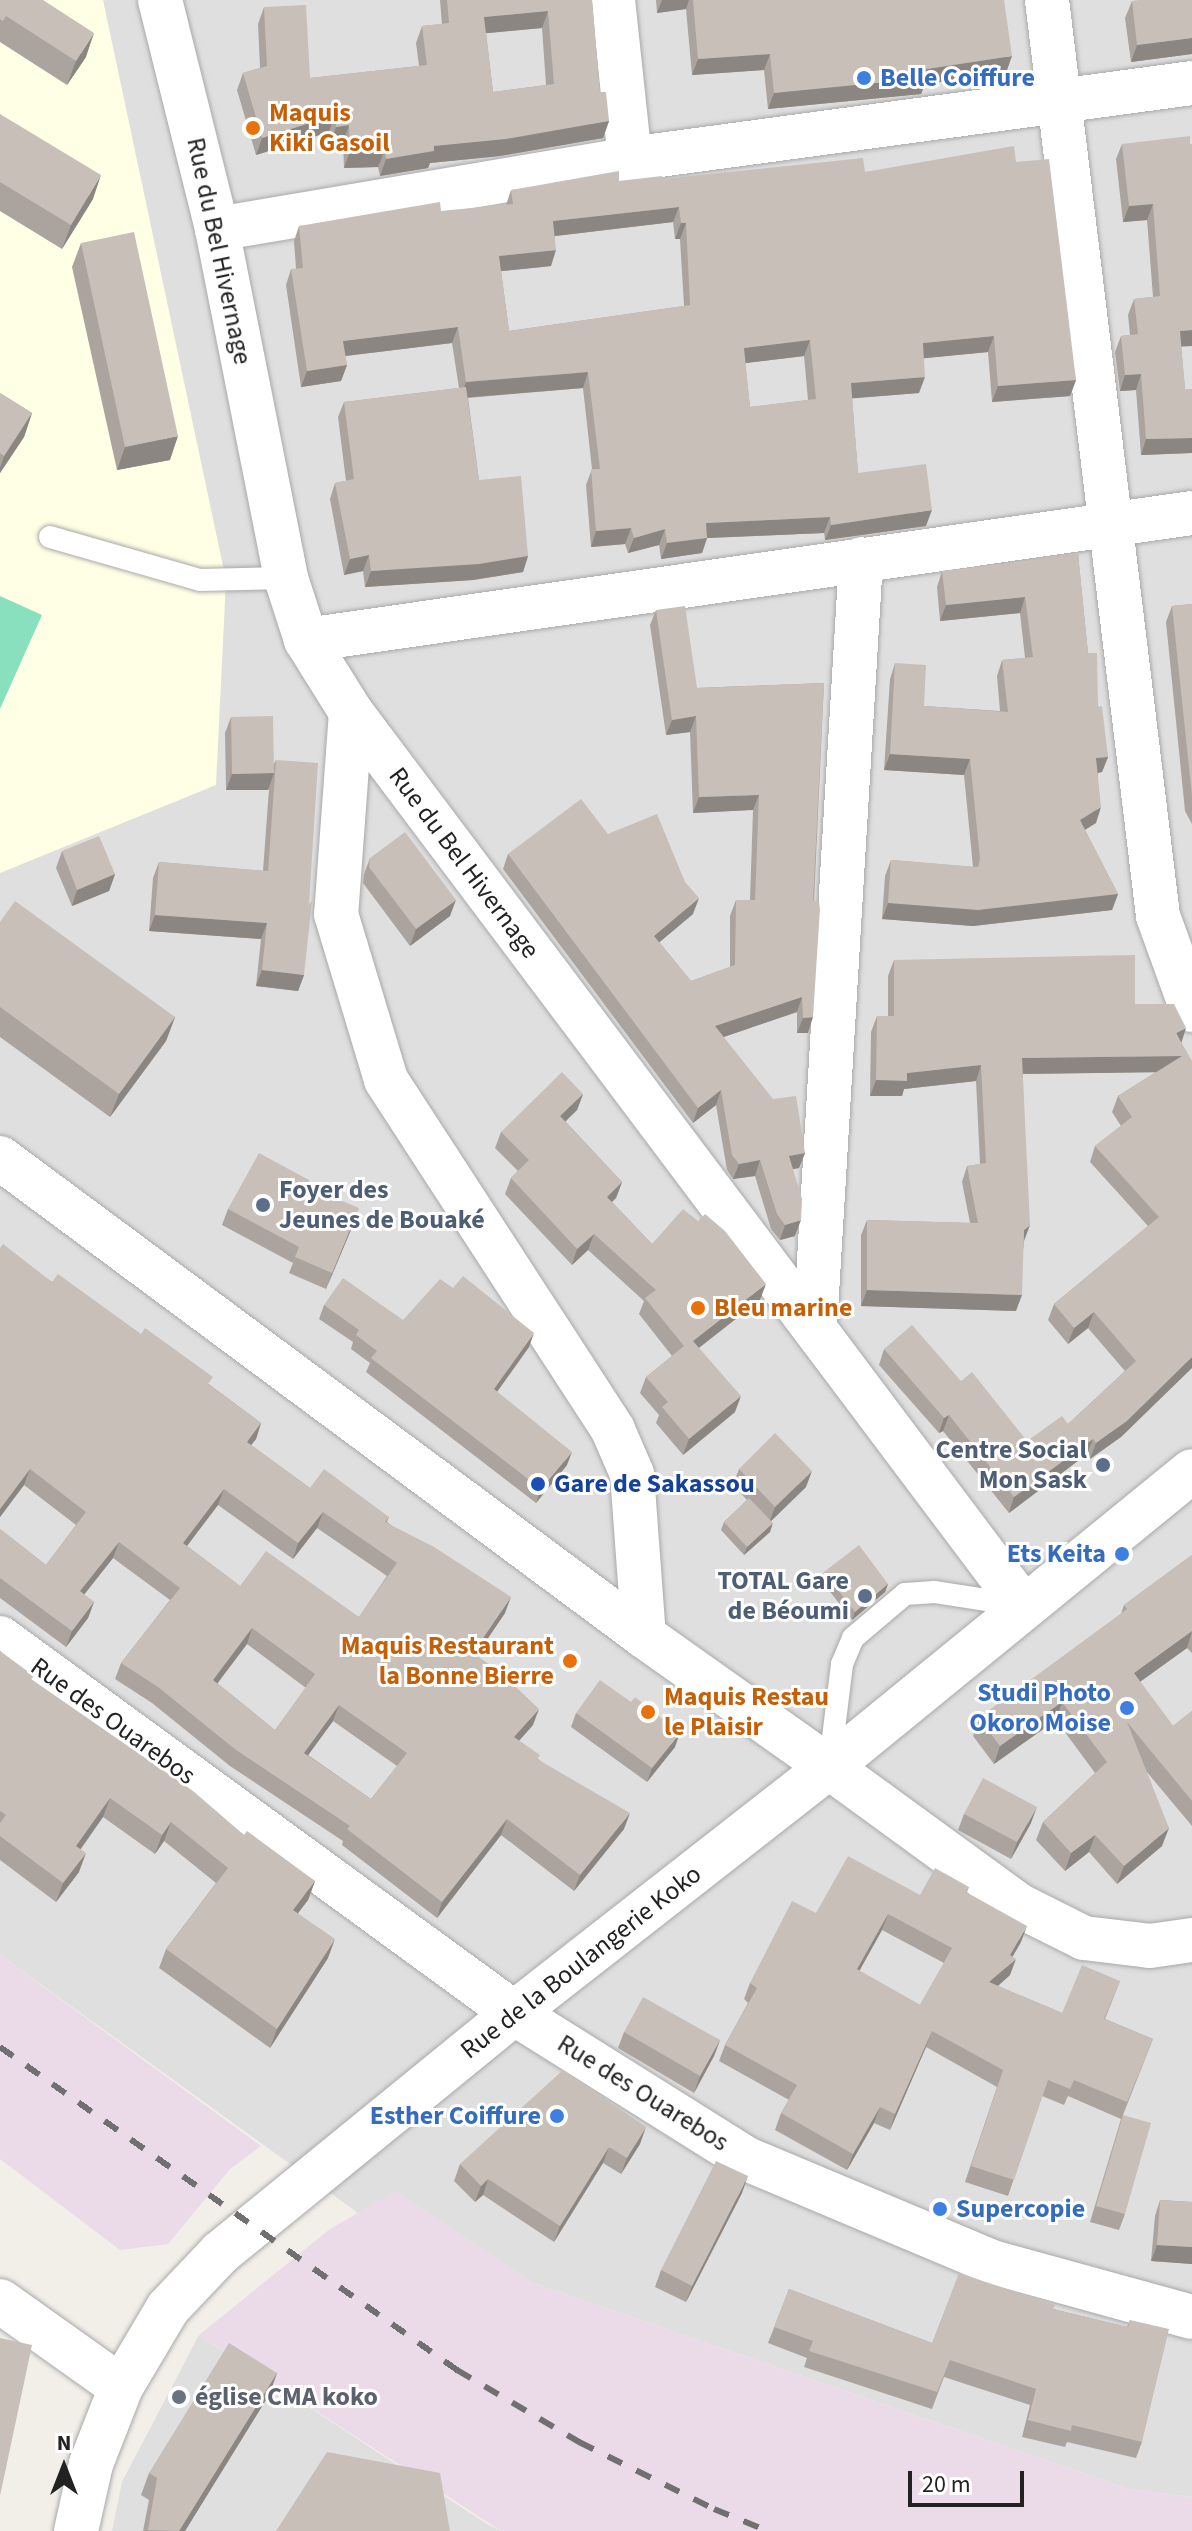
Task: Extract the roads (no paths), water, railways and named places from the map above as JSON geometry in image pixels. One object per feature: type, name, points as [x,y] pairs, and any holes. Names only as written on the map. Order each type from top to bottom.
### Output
[{"type":"street","name":"Rue du Bel Hivernage","points":[[160,0],[217,229],[286,578],[306,640],[351,712],[1023,1606]]},
{"type":"street","points":[[613,0],[630,159]]},
{"type":"street","points":[[1047,0],[1111,524],[1192,1010]]},
{"type":"street","points":[[217,229],[630,159],[1192,83]]},
{"type":"street","points":[[306,640],[1192,513]]},
{"type":"street","points":[[815,1327],[861,559]]},
{"type":"street","points":[[351,712],[336,914],[386,1080],[613,1430],[632,1474],[644,1636]]},
{"type":"street","points":[[0,1158],[644,1636],[1018,1905],[1084,1938],[1150,1946],[1192,1940]]},
{"type":"street","name":"Rue de la Boulangerie Koko","points":[[76,2531],[91,2464],[121,2387],[168,2308],[220,2253],[514,2013],[829,1767],[1192,1471]]},
{"type":"street","name":"Rue des Ouarebos","points":[[0,1638],[514,2013],[747,2159],[992,2262],[1192,2317]]},
{"type":"street","points":[[0,2301],[121,2387]]},
{"type":"lane","points":[[50,537],[200,580],[286,578]]},
{"type":"lane","points":[[829,1767],[842,1664],[853,1638],[894,1603],[905,1594],[935,1592],[1023,1606]]},
{"type":"railway","points":[[0,2047],[457,2370],[579,2442],[714,2509],[768,2531]]},
{"type":"place","name":"Belle Coiffure","points":[[864,78]]},
{"type":"place","name":"Maquis Kiki Gasoil","points":[[253,128]]},
{"type":"place","name":"Foyer des Jeunes de Bouaké","points":[[263,1205]]},
{"type":"place","name":"Bleu marine","points":[[698,1308]]},
{"type":"place","name":"Centre Social Mon Sask","points":[[1103,1465]]},
{"type":"place","name":"Gare de Sakassou","points":[[538,1484]]},
{"type":"place","name":"Ets Keita","points":[[1122,1554]]},
{"type":"place","name":"TOTAL Gare de Béoumi","points":[[865,1596]]},
{"type":"place","name":"Maquis Restaurant la Bonne Bierre","points":[[570,1661]]},
{"type":"place","name":"Studi Photo Okoro Moise","points":[[1127,1708]]},
{"type":"place","name":"Maquis Restau le Plaisir","points":[[648,1712]]},
{"type":"place","name":"Esther Coiffure","points":[[557,2116]]},
{"type":"place","name":"Supercopie","points":[[940,2209]]},
{"type":"place","name":"église CMA koko","points":[[179,2397]]}]
